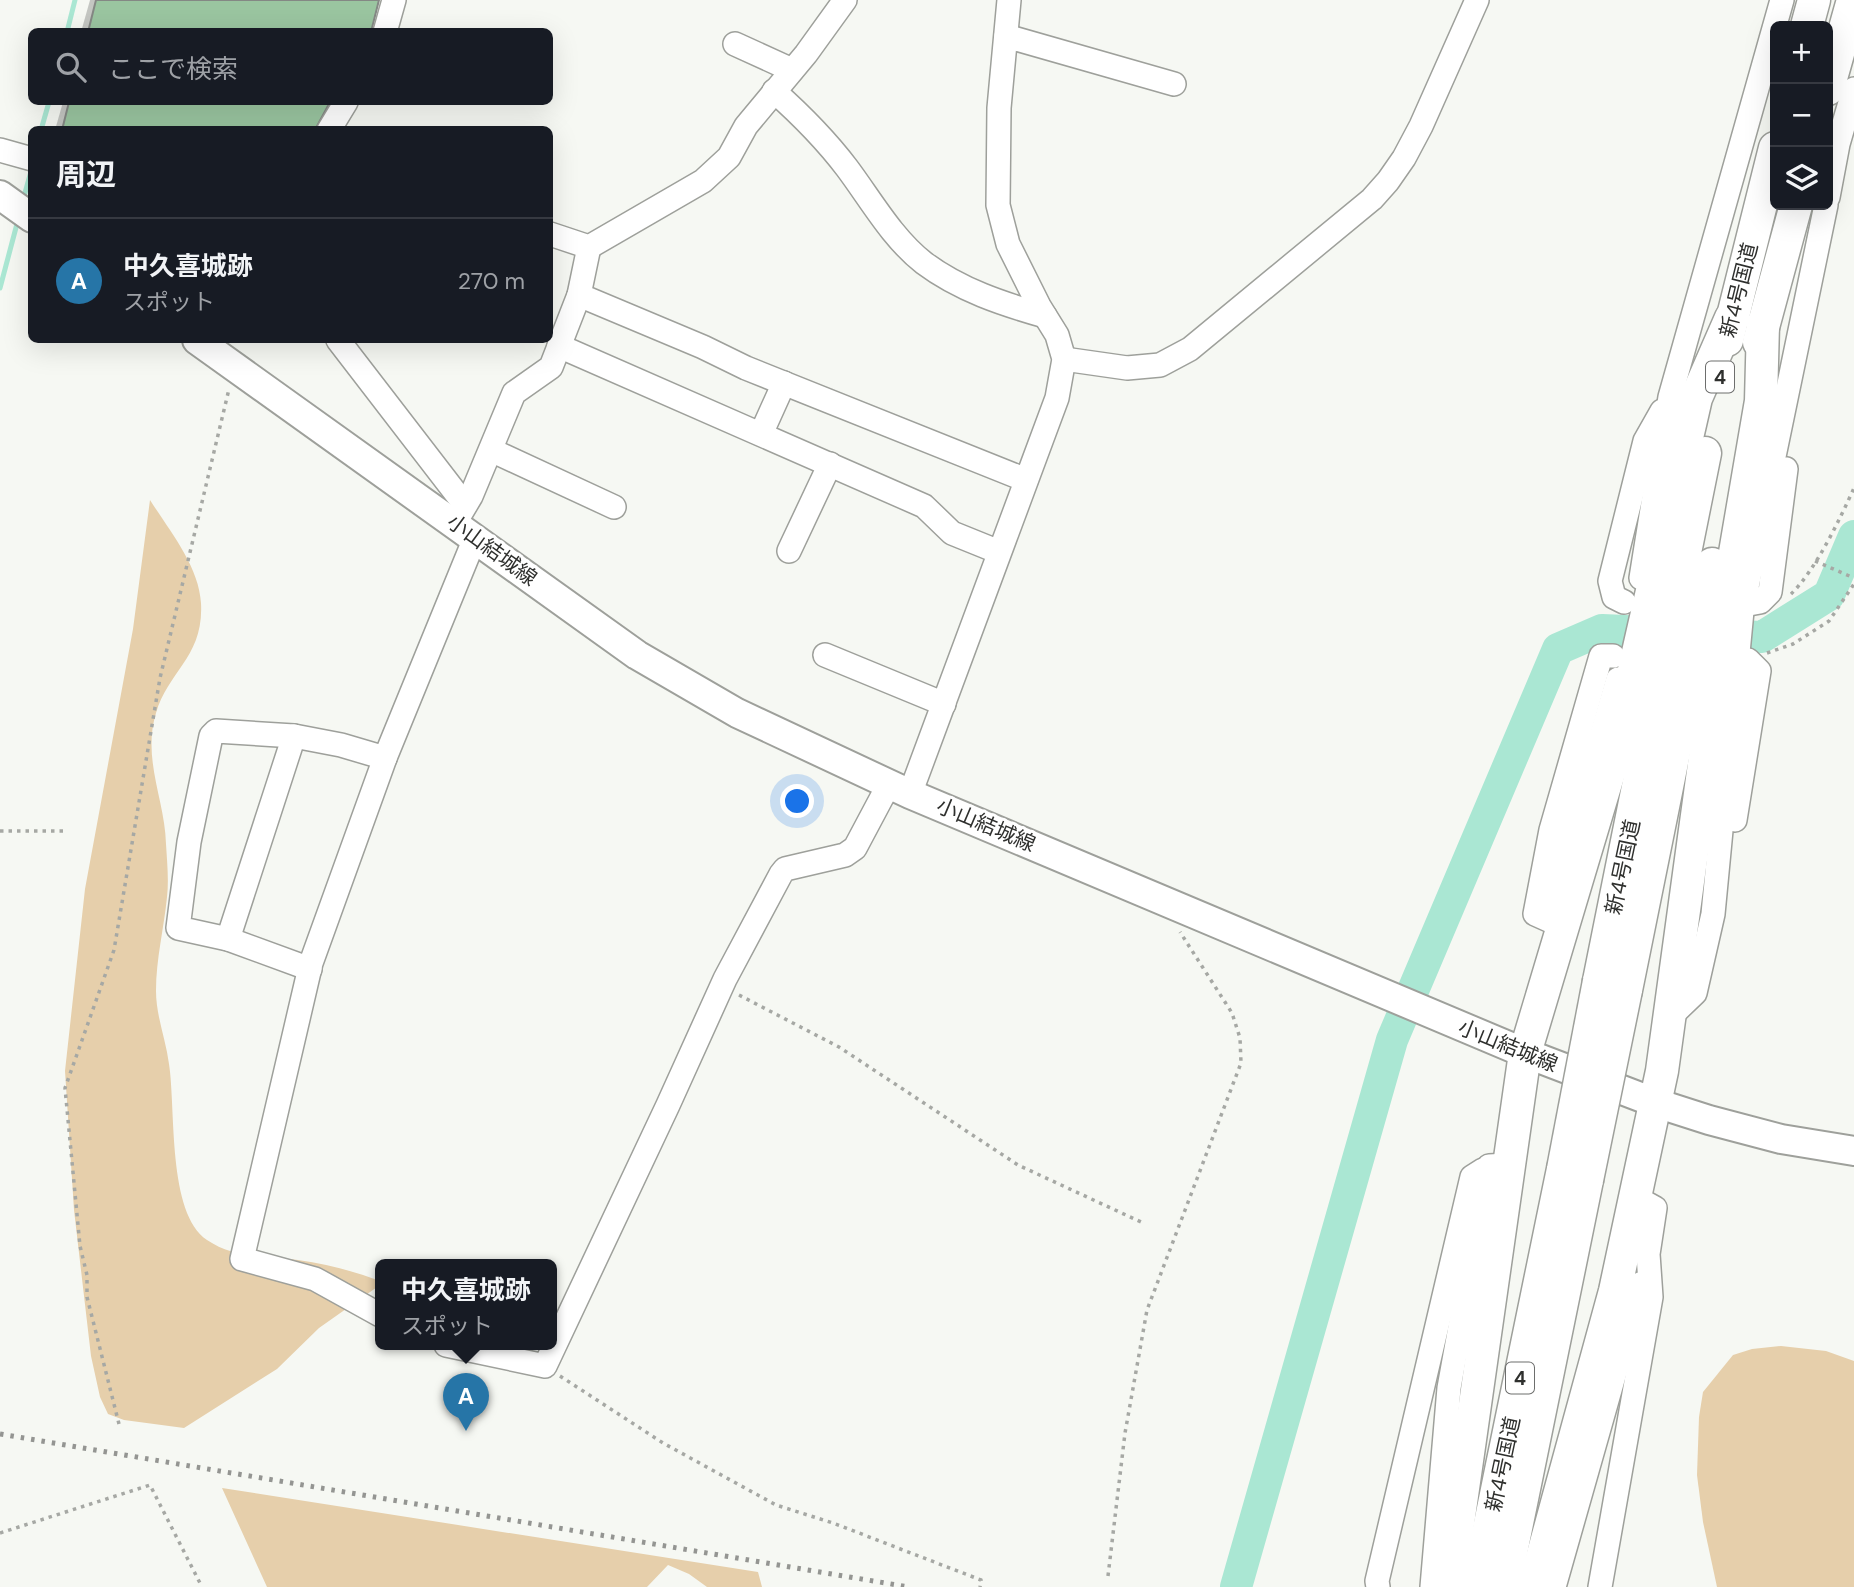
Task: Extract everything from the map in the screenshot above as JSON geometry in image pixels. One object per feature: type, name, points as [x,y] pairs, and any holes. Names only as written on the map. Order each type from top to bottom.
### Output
[{"type":"highway","points":[[1808,21],[1814,0]]},
{"type":"highway","points":[[1830,84],[1852,14]]},
{"type":"highway","name":"新4号国道","points":[[1696,608],[1731,318],[1770,167]]},
{"type":"highway","name":"新4号国道","points":[[1504,1587],[1575,1175],[1613,985],[1696,608],[1763,324],[1795,210]]},
{"type":"highway","points":[[1534,1587],[1615,1291],[1656,1103],[1670,1017],[1687,655],[1696,608]]},
{"type":"highway","points":[[1449,1587],[1499,1165],[1525,1053],[1616,749],[1687,655]]},
{"type":"highway","name":"新4号国道","points":[[1477,1587],[1575,1175]]},
{"type":"main road","points":[[0,195],[28,215]]},
{"type":"main road","name":"小山結城線","points":[[201,343],[465,522],[638,655],[715,701],[899,789],[1525,1053],[1709,1121],[1781,1139],[1854,1151]]},
{"type":"street","points":[[386,28],[394,0]]},
{"type":"street","points":[[553,235],[589,247],[704,181],[729,157],[746,125],[806,54],[845,0]]},
{"type":"street","points":[[557,1341],[721,986],[781,873],[785,869],[845,855],[855,848],[899,789],[944,704],[1057,398],[1064,359],[1057,335],[1008,244],[998,205],[999,108],[1009,0]]},
{"type":"street","points":[[1064,359],[1127,368],[1160,365],[1190,349],[1372,199],[1404,158],[1477,0]]},
{"type":"street","points":[[1696,608],[1670,397],[1782,0]]},
{"type":"street","points":[[1006,36],[1174,84]]},
{"type":"street","points":[[735,44],[792,70]]},
{"type":"street","points":[[1833,175],[1854,89]]},
{"type":"street","points":[[774,90],[814,128],[888,226],[923,262],[960,285],[1002,304],[1045,316]]},
{"type":"street","points":[[331,126],[344,105]]},
{"type":"street","points":[[0,150],[28,158]]},
{"type":"street","points":[[1670,1017],[1695,993],[1713,914],[1723,896],[1759,671],[1687,655],[1696,608],[1784,417],[1825,210]]},
{"type":"street","points":[[375,1312],[315,1279],[242,1259],[310,970],[491,450],[514,393],[551,367],[579,295],[589,247]]},
{"type":"street","points":[[579,295],[746,368],[1026,480]]},
{"type":"street","points":[[340,343],[465,522]]},
{"type":"street","points":[[559,346],[924,506],[952,533],[999,552]]},
{"type":"street","points":[[761,434],[784,383]]},
{"type":"street","points":[[491,450],[614,507]]},
{"type":"street","points":[[789,551],[830,464]]},
{"type":"street","points":[[825,655],[944,704]]},
{"type":"street","points":[[310,970],[228,939],[178,928],[189,842],[211,736],[216,731],[294,736],[341,745],[385,758]]},
{"type":"street","points":[[228,939],[294,736]]},
{"type":"street","points":[[1377,1587],[1472,1177],[1499,1165]]},
{"type":"street","points":[[1432,1587],[1450,1388],[1499,1165]]},
{"type":"street","points":[[1554,1587],[1648,1254],[1655,1208],[1635,1197]]},
{"type":"street","points":[[1600,1587],[1651,1297],[1648,1254]]},
{"type":"street","points":[[470,1350],[545,1366],[553,1350]]},
{"type":"path","points":[[119,1424],[87,1297],[87,1275],[80,1246],[65,1088],[114,950],[160,678],[234,367]]},
{"type":"path","points":[[1696,608],[1782,602],[1799,586],[1815,561],[1854,488]]},
{"type":"path","points":[[1815,561],[1852,577]]},
{"type":"path","points":[[1687,655],[1793,644],[1829,621],[1854,584]]},
{"type":"path","points":[[0,831],[66,831]]},
{"type":"path","points":[[1108,1576],[1125,1433],[1147,1310],[1241,1063],[1240,1038],[1232,1013],[1180,932]]},
{"type":"path","points":[[721,986],[839,1047],[1018,1165],[1141,1222]]},
{"type":"path","points":[[545,1366],[663,1443],[776,1506],[833,1523],[981,1580],[980,1587]]},
{"type":"path","points":[[0,1533],[150,1485],[202,1587]]},
{"type":"shaded area","points":[[150,500],[189,562],[201,603],[197,637],[162,698],[152,730],[153,763],[165,828],[168,877],[157,967],[156,1000],[169,1064],[176,1159],[185,1207],[194,1227],[207,1240],[229,1251],[319,1264],[375,1279],[375,1289],[319,1328],[277,1369],[184,1428],[124,1420],[108,1414],[100,1397],[91,1356],[74,1210],[65,1071],[85,889],[133,629]]},
{"type":"shaded area","points":[[1781,1346],[1826,1351],[1854,1361],[1854,1587],[1717,1587],[1703,1522],[1697,1475],[1699,1417],[1703,1392],[1733,1355],[1752,1349]]},
{"type":"shaded area","points":[[222,1488],[758,1572],[762,1587],[707,1587],[689,1574],[668,1565],[647,1587],[267,1587]]},
{"type":"building","points":[[96,0],[379,0],[372,28],[89,28]]},
{"type":"building","points":[[68,105],[328,105],[317,126],[63,126]]},
{"type":"waterway","points":[[68,28],[75,0]]},
{"type":"waterway","points":[[42,126],[48,105]]},
{"type":"waterway","points":[[23,200],[28,182]]},
{"type":"waterway","points":[[0,288],[18,220]]},
{"type":"waterway","points":[[1236,1587],[1392,1040],[1558,649],[1602,630],[1762,637],[1829,595],[1854,536]]},
{"type":"railway","points":[[0,1434],[909,1587]]},
{"type":"place","name":"中久喜城跡","points":[[466,1431]]}]
